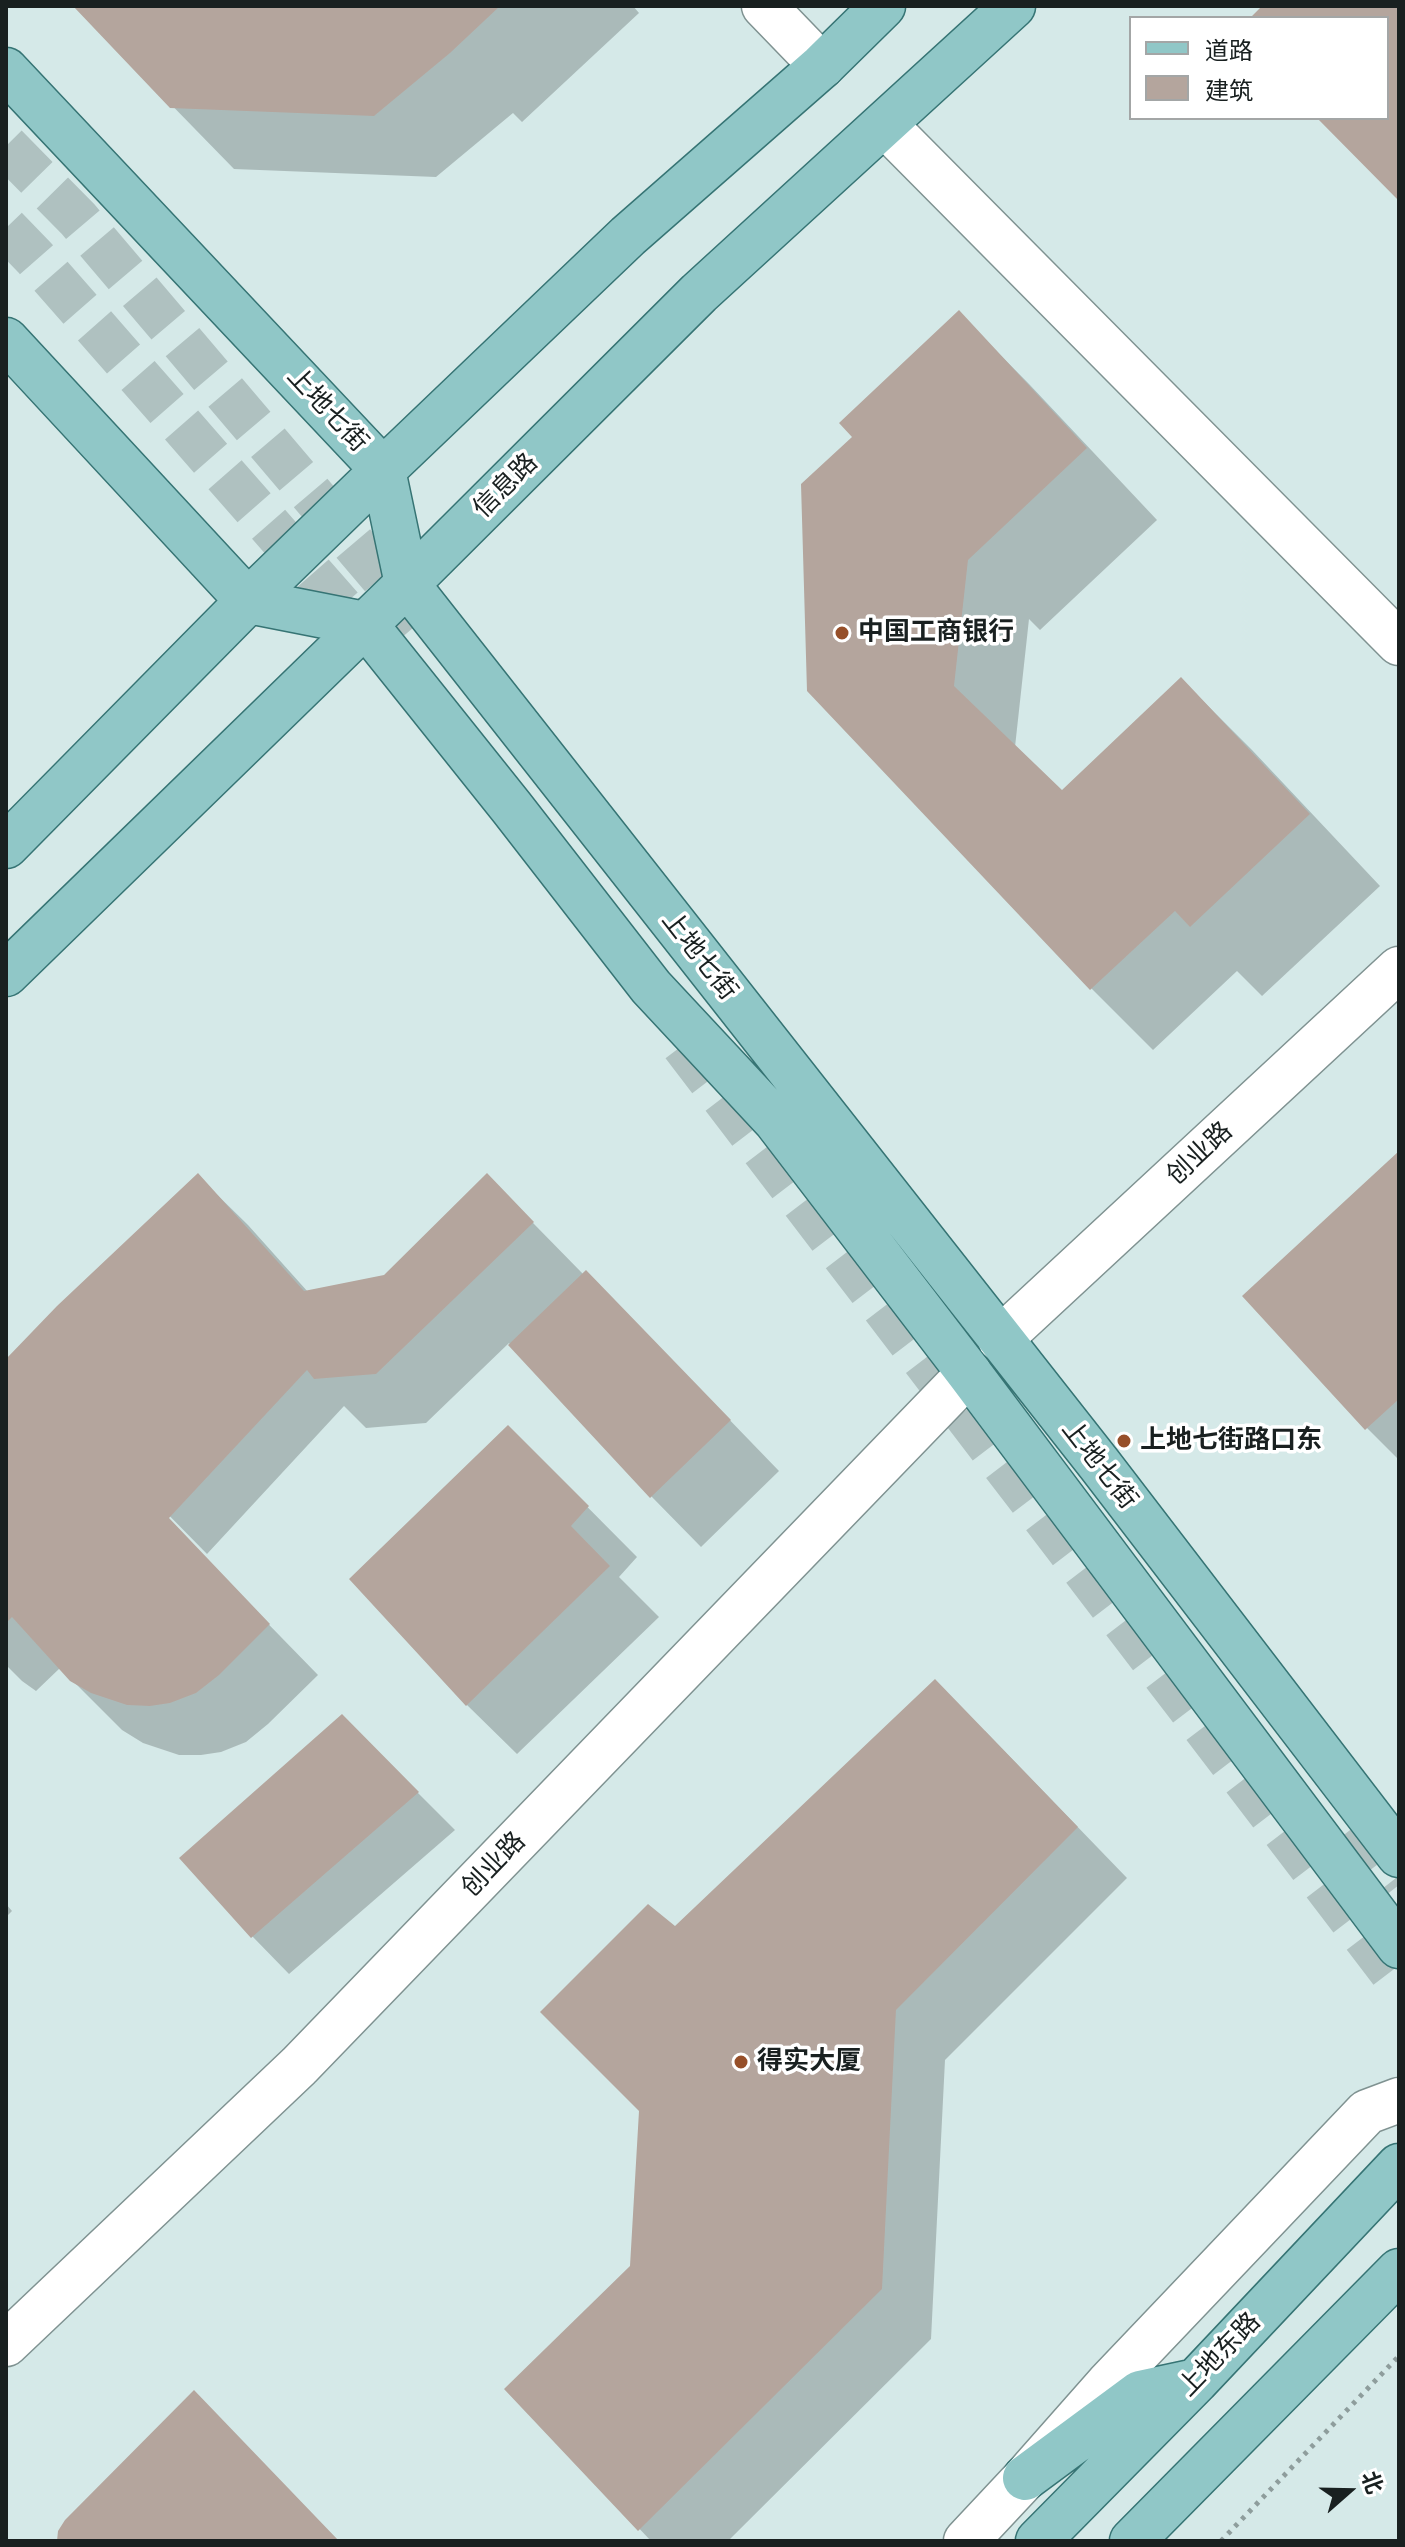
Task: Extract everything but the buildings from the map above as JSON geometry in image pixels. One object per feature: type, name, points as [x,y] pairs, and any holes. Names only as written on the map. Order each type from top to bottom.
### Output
[{"type":"main road","points":[[6,846],[248,601],[383,470],[628,236],[822,66],[883,6]]},
{"type":"main road","name":"信息路","points":[[6,974],[407,584],[699,293],[1013,6]]},
{"type":"main road","name":"上地七街","points":[[6,70],[383,470],[407,584],[1000,1339],[1399,1855]]},
{"type":"main road","points":[[6,340],[248,601],[365,624]]},
{"type":"main road","name":"上地七街","points":[[365,624],[651,987],[776,1121],[1399,1946]]},
{"type":"main road","name":"上地东路","points":[[1038,2541],[1196,2381],[1399,2166]]},
{"type":"main road","points":[[1132,2541],[1399,2271]]},
{"type":"main road","points":[[1025,2478],[1140,2393],[1196,2381]]},
{"type":"street","points":[[764,6],[822,66]]},
{"type":"street","points":[[885,125],[1399,643]]},
{"type":"street","name":"创业路","points":[[1000,1339],[1399,969]]},
{"type":"street","name":"创业路","points":[[6,2344],[299,2066],[969,1373]]},
{"type":"street","points":[[966,2541],[1108,2384],[1367,2112],[1399,2100]]},
{"type":"path","points":[[1221,2541],[1399,2356]]},
{"type":"tunnel","points":[[6,146],[78,219],[420,622]]},
{"type":"tunnel","points":[[6,228],[370,640]]},
{"type":"tunnel","points":[[683,1045],[1399,1982]]},
{"type":"tunnel","points":[[1354,1827],[1399,1885]]},
{"type":"place","name":"中国工商银行","points":[[842,633]]},
{"type":"place","name":"上地七街路口东","points":[[1124,1441]]},
{"type":"place","name":"得实大厦","points":[[741,2062]]}]
